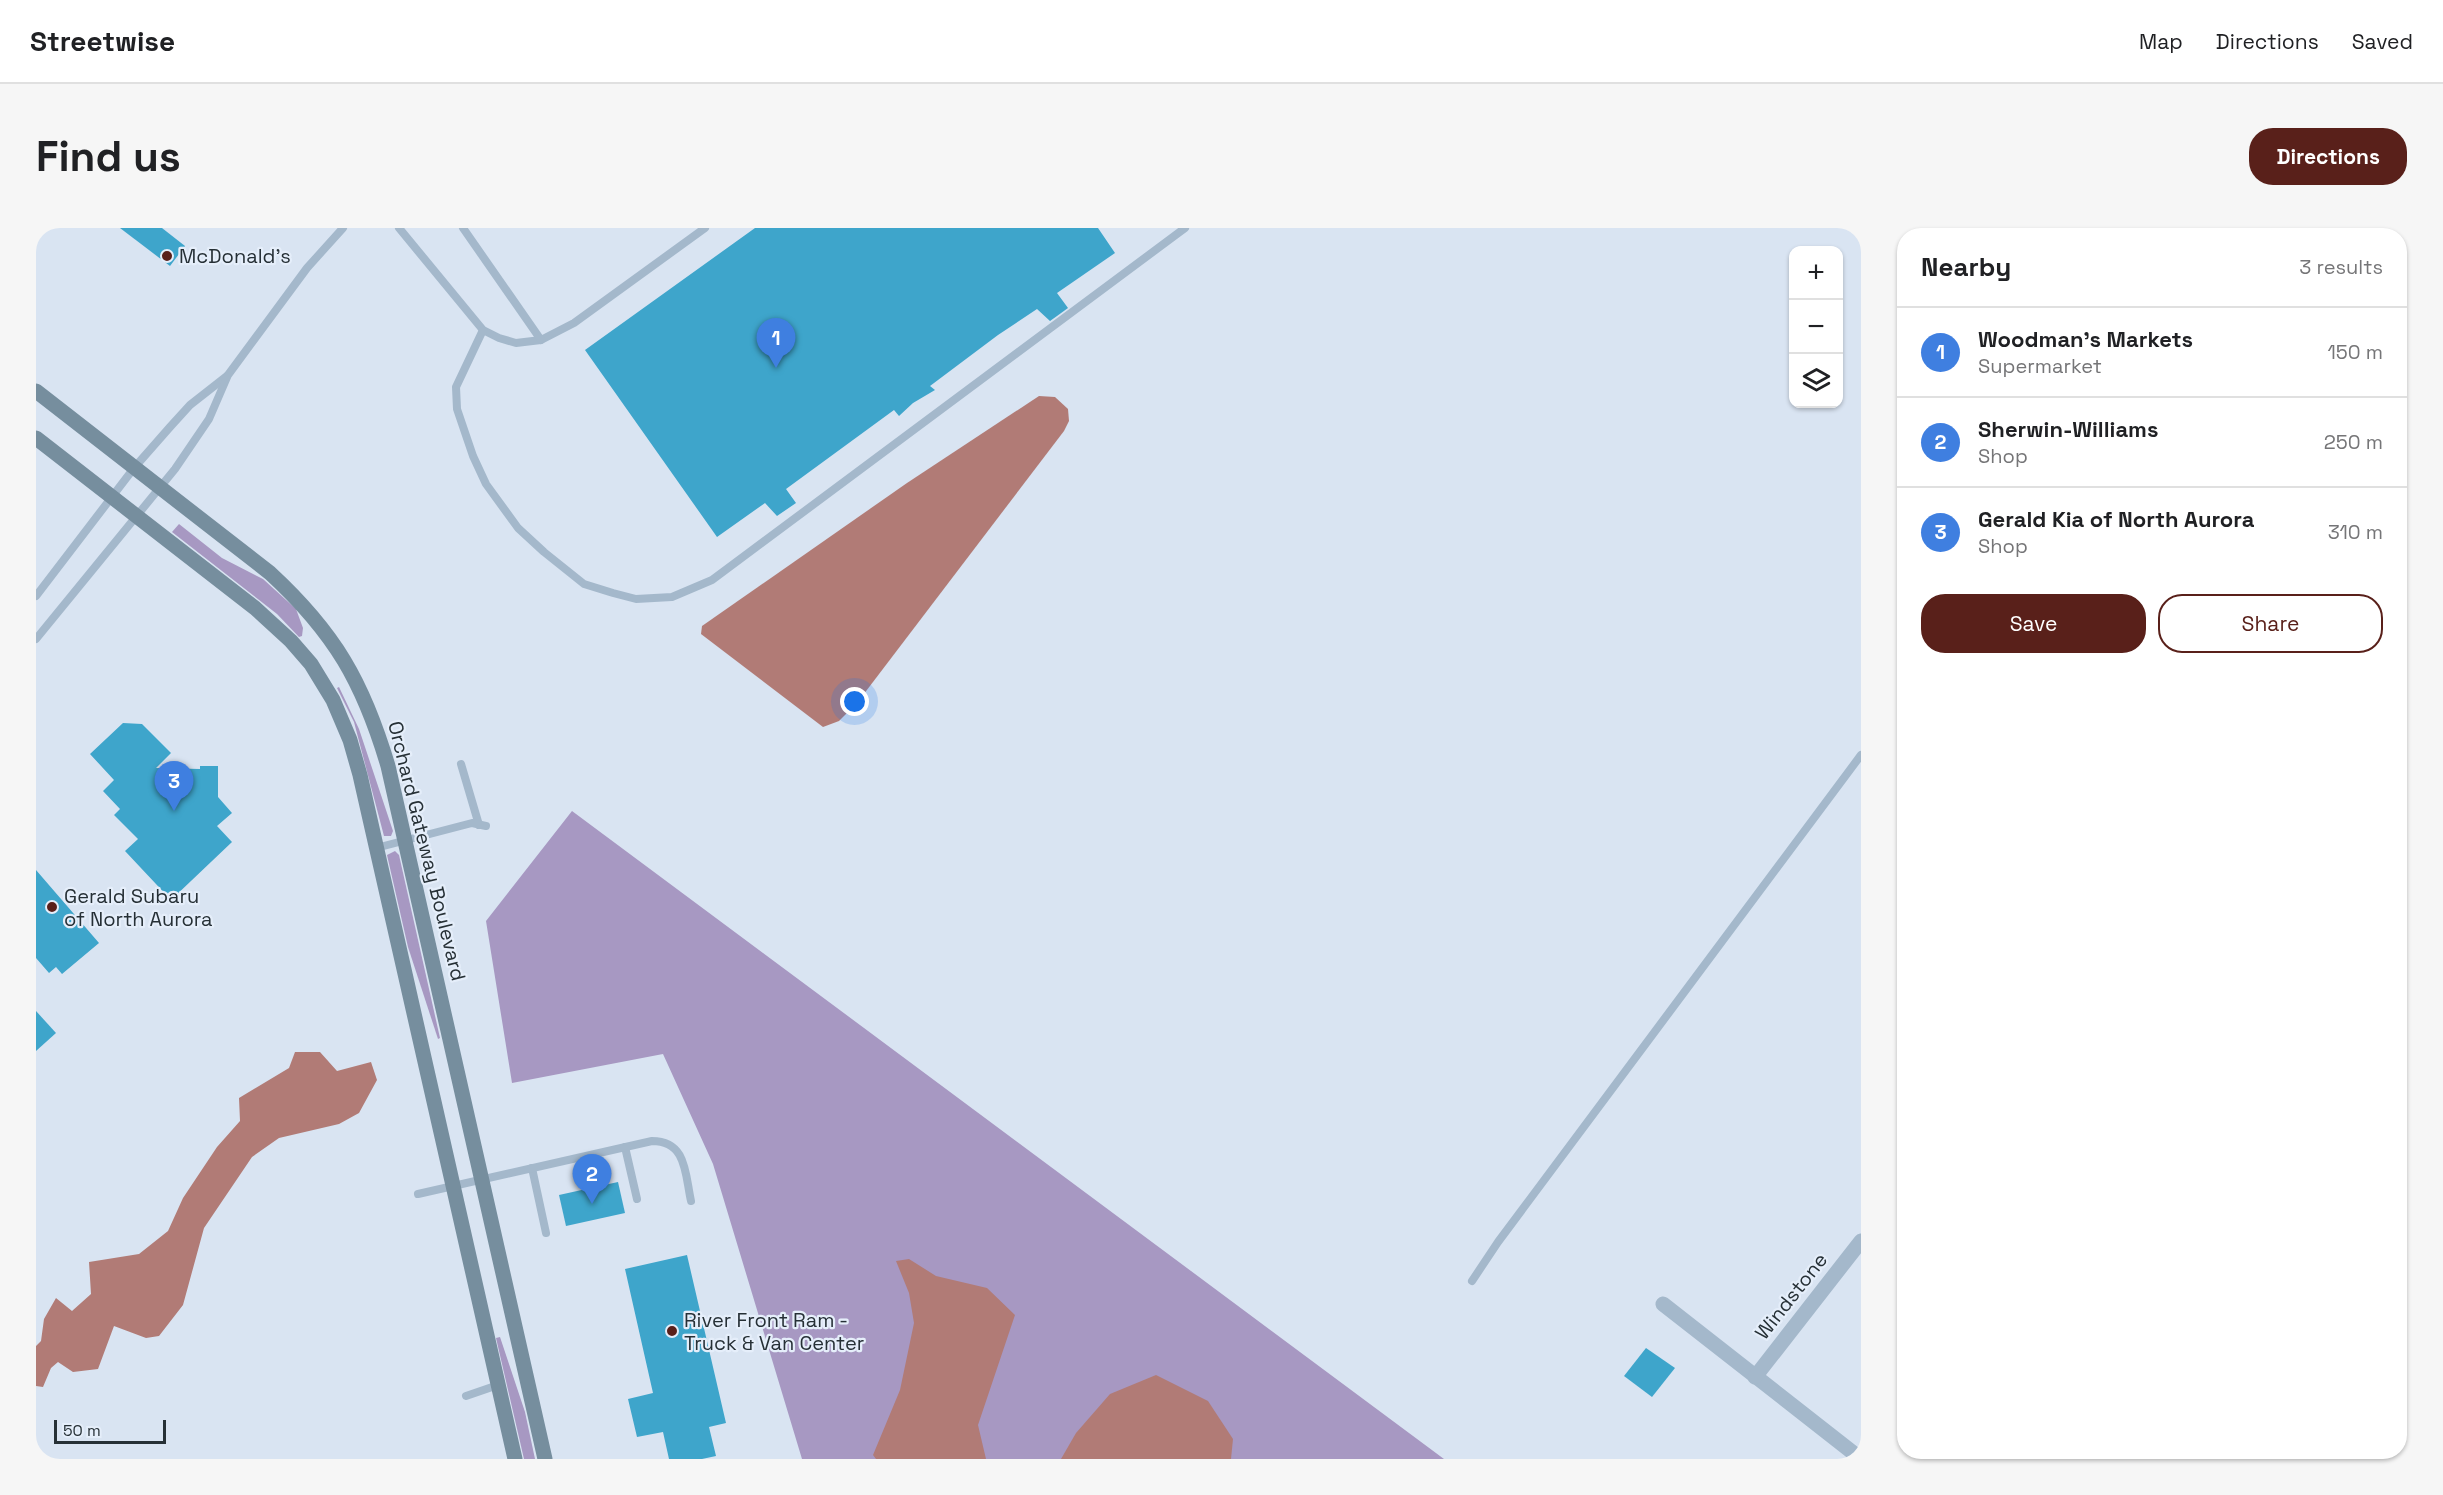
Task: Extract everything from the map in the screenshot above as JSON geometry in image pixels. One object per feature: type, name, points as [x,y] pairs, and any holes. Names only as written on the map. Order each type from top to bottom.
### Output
[{"type":"street","name":"Orchard Gateway Boulevard","points":[[36,391],[270,573],[305,607],[337,647],[359,685],[376,725],[388,766],[544,1459]]},
{"type":"street","points":[[36,438],[255,608],[291,641],[311,664],[333,700],[350,740],[376,848],[515,1459]]},
{"type":"street","name":"Windstone","points":[[1755,1377],[1861,1241]]},
{"type":"street","points":[[1663,1305],[1861,1459]]},
{"type":"lane","points":[[36,639],[195,441],[209,418],[228,375],[307,268],[343,228]]},
{"type":"lane","points":[[399,228],[483,330],[498,338],[516,343],[541,340],[574,323],[705,228]]},
{"type":"lane","points":[[463,228],[541,340]]},
{"type":"lane","points":[[483,330],[456,387],[456,409],[486,484],[518,528],[584,584],[636,599],[672,597],[712,580],[1185,228]]},
{"type":"lane","points":[[36,596],[134,468],[190,405],[228,375]]},
{"type":"lane","points":[[1472,1281],[1505,1233],[1861,755]]},
{"type":"lane","points":[[376,848],[472,823],[482,825],[461,764]]},
{"type":"lane","points":[[418,1194],[652,1141],[665,1141],[676,1149],[682,1161],[691,1201]]},
{"type":"lane","points":[[625,1147],[637,1199]]},
{"type":"lane","points":[[532,1168],[546,1233]]},
{"type":"lane","points":[[465,1396],[498,1385]]},
{"type":"shaded area","points":[[1039,396],[1055,397],[1068,409],[1069,421],[1064,431],[857,703],[839,721],[823,727],[701,634],[702,626],[907,483]]},
{"type":"shaded area","points":[[179,524],[222,558],[263,579],[296,609],[303,628],[302,636],[299,637],[277,614],[172,532]]},
{"type":"shaded area","points":[[339,687],[359,729],[393,831],[391,836],[384,836],[354,722],[337,688]]},
{"type":"shaded area","points":[[572,811],[1444,1459],[802,1459],[713,1164],[663,1054],[512,1083],[486,921]]},
{"type":"shaded area","points":[[395,851],[399,855],[440,1038],[438,1039],[408,947],[387,855]]},
{"type":"shaded area","points":[[295,1052],[320,1052],[337,1071],[371,1062],[377,1080],[359,1113],[339,1124],[279,1138],[252,1157],[204,1228],[183,1305],[159,1336],[146,1338],[114,1326],[98,1369],[73,1372],[58,1362],[51,1368],[43,1387],[36,1386],[36,1346],[41,1341],[44,1319],[56,1298],[72,1311],[91,1294],[89,1262],[139,1254],[168,1231],[183,1198],[217,1147],[240,1121],[239,1098],[289,1068]]},
{"type":"shaded area","points":[[909,1259],[936,1276],[987,1288],[1015,1315],[978,1425],[986,1459],[876,1459],[873,1455],[900,1390],[914,1323],[909,1293],[896,1261]]},
{"type":"shaded area","points":[[500,1337],[525,1412],[535,1459],[524,1459],[496,1338]]},
{"type":"shaded area","points":[[1156,1375],[1208,1401],[1233,1439],[1231,1459],[1061,1459],[1076,1433],[1110,1394]]},
{"type":"building","name":"McDonald's","points":[[120,228],[162,228],[185,246],[170,266]]},
{"type":"building","points":[[755,228],[1098,228],[1115,253],[1057,293],[1068,308],[1057,316],[1050,321],[1037,309],[930,386],[935,390],[913,403],[899,416],[894,410],[786,489],[796,503],[777,516],[765,503],[717,537],[585,350]]},
{"type":"building","points":[[123,723],[142,724],[171,753],[156,768],[200,769],[200,766],[218,766],[218,797],[232,813],[217,826],[232,842],[171,900],[125,851],[138,839],[114,815],[120,809],[103,791],[114,780],[90,754]]},
{"type":"building","name":"Gerald Subaru of North Aurora","points":[[36,870],[99,943],[62,974],[56,967],[49,973],[36,958]]},
{"type":"building","points":[[36,1011],[56,1033],[36,1051]]},
{"type":"building","points":[[618,1182],[625,1213],[566,1226],[559,1195]]},
{"type":"building","name":"River Front Ram - Truck & Van Center","points":[[687,1255],[726,1423],[709,1427],[716,1456],[702,1459],[669,1459],[663,1432],[637,1437],[628,1399],[653,1393],[625,1269]]},
{"type":"building","points":[[1646,1348],[1675,1368],[1652,1397],[1624,1376]]},
{"type":"place","name":"McDonald's","points":[[167,256]]},
{"type":"place","name":"Woodman's Markets","points":[[776,368]]},
{"type":"place","name":"Gerald Kia of North Aurora","points":[[174,811]]},
{"type":"place","name":"Gerald Subaru of North Aurora","points":[[52,907]]},
{"type":"place","name":"Sherwin-Williams","points":[[592,1204]]},
{"type":"place","name":"River Front Ram - Truck & Van Center","points":[[672,1331]]}]
